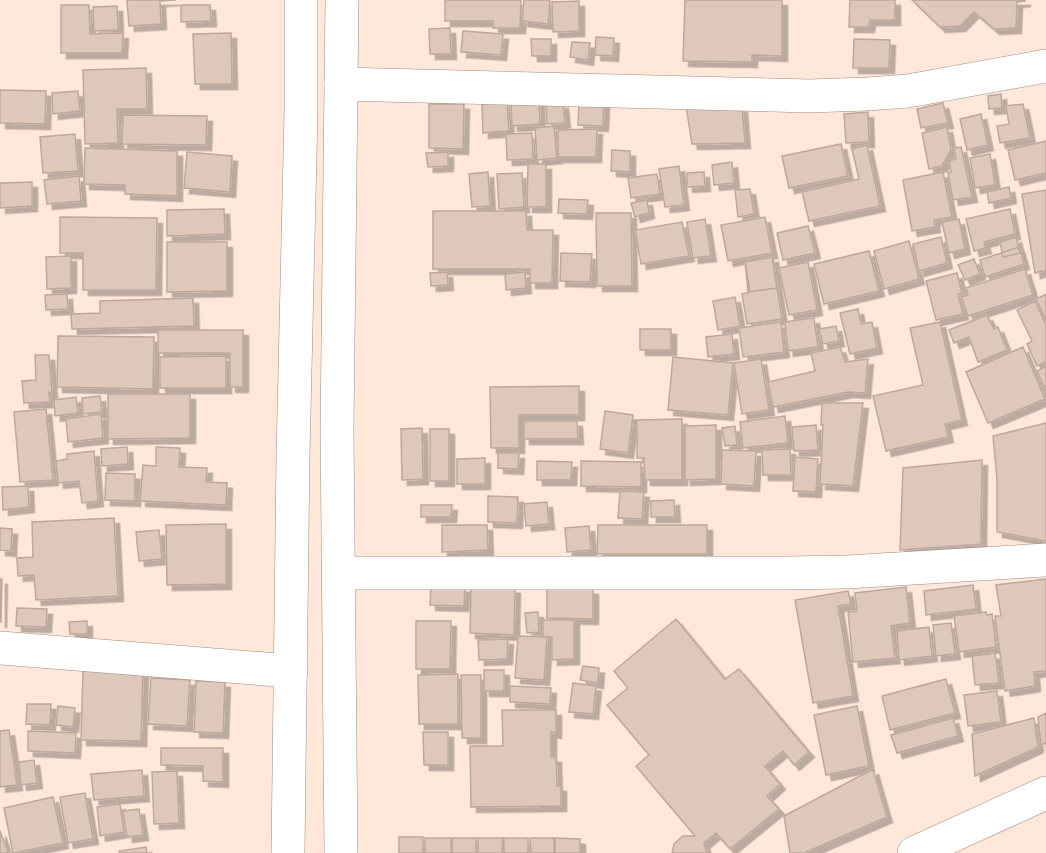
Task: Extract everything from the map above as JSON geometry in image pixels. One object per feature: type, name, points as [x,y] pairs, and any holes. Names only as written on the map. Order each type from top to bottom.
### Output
[{"type":"street","points":[[288,853],[292,503],[302,111],[301,0]]},
{"type":"street","points":[[341,853],[337,503],[342,0]]},
{"type":"street","points":[[341,84],[809,96],[908,91],[1046,66]]},
{"type":"street","points":[[292,503],[337,503]]},
{"type":"street","points":[[339,573],[797,573],[1046,560]]},
{"type":"street","points":[[0,648],[291,671]]},
{"type":"street","points":[[914,853],[1046,793]]},
{"type":"building","points":[[127,0],[176,0],[160,1],[161,24],[129,26]]},
{"type":"building","points":[[445,0],[521,0],[520,28],[493,28],[493,21],[445,21]]},
{"type":"building","points":[[524,0],[550,0],[548,24],[522,21]]},
{"type":"building","points":[[685,0],[782,0],[782,56],[752,55],[752,62],[683,61]]},
{"type":"building","points":[[850,0],[895,0],[895,20],[870,20],[869,27],[849,27]]},
{"type":"building","points":[[912,0],[1025,1],[1017,2],[1016,28],[994,29],[974,12],[960,26],[940,27]]},
{"type":"building","points":[[579,1],[579,31],[553,32],[552,2]]},
{"type":"building","points":[[61,5],[89,5],[90,34],[123,33],[122,53],[61,53]]},
{"type":"building","points":[[181,5],[210,5],[211,21],[181,22]]},
{"type":"building","points":[[117,6],[118,30],[94,31],[93,7]]},
{"type":"building","points":[[450,28],[451,54],[430,54],[429,29]]},
{"type":"building","points":[[463,31],[503,34],[501,55],[461,52]]},
{"type":"building","points":[[231,33],[232,84],[195,84],[193,34]]},
{"type":"building","points":[[596,37],[614,38],[613,56],[595,55]]},
{"type":"building","points":[[531,39],[551,39],[551,56],[532,56]]},
{"type":"building","points":[[854,39],[890,40],[889,68],[853,68]]},
{"type":"building","points":[[572,42],[590,43],[588,60],[570,57]]},
{"type":"building","points":[[146,68],[147,109],[117,109],[118,143],[85,144],[83,70]]},
{"type":"building","points":[[0,90],[46,91],[45,124],[0,123]]},
{"type":"building","points":[[78,91],[80,111],[53,114],[52,93]]},
{"type":"building","points":[[1001,94],[1002,108],[989,109],[988,96]]},
{"type":"building","points":[[539,100],[540,124],[512,126],[511,102]]},
{"type":"building","points":[[507,101],[509,131],[483,133],[482,103]]},
{"type":"building","points":[[579,101],[604,102],[603,126],[578,125]]},
{"type":"building","points":[[563,103],[565,123],[547,124],[546,104]]},
{"type":"building","points":[[943,103],[948,123],[921,128],[917,109]]},
{"type":"building","points":[[429,104],[464,104],[463,149],[429,148]]},
{"type":"building","points":[[1023,104],[1030,138],[1000,143],[997,126],[1009,124],[1006,106]]},
{"type":"building","points":[[686,106],[742,107],[745,143],[692,144]]},
{"type":"building","points":[[868,112],[869,142],[846,143],[844,114]]},
{"type":"building","points":[[981,114],[988,145],[967,150],[960,119]]},
{"type":"building","points":[[123,115],[207,116],[206,145],[122,144]]},
{"type":"building","points":[[554,126],[557,158],[537,160],[535,128]]},
{"type":"building","points":[[947,127],[951,149],[942,166],[929,169],[922,133]]},
{"type":"building","points":[[597,129],[596,157],[558,157],[558,130]]},
{"type":"building","points":[[532,133],[533,159],[507,160],[506,134]]},
{"type":"building","points":[[75,134],[78,171],[43,173],[40,137]]},
{"type":"building","points":[[1046,141],[1046,173],[1015,180],[1008,150]]},
{"type":"building","points":[[841,144],[848,176],[789,188],[782,156]]},
{"type":"building","points":[[867,145],[880,206],[809,221],[802,192],[859,179],[852,149]]},
{"type":"building","points":[[961,147],[972,197],[953,200],[948,173],[951,172],[949,161],[956,159],[954,148]]},
{"type":"building","points":[[85,148],[177,151],[177,196],[125,194],[125,185],[84,184]]},
{"type":"building","points":[[612,150],[630,151],[630,172],[611,171]]},
{"type":"building","points":[[187,152],[232,156],[230,192],[184,188]]},
{"type":"building","points":[[448,152],[448,166],[428,167],[426,153]]},
{"type":"building","points":[[990,154],[995,185],[975,188],[970,158]]},
{"type":"building","points":[[732,162],[734,183],[714,185],[712,165]]},
{"type":"building","points":[[528,164],[546,164],[546,207],[527,207]]},
{"type":"building","points":[[679,166],[684,205],[665,207],[659,169]]},
{"type":"building","points":[[488,172],[490,206],[472,207],[469,174]]},
{"type":"building","points":[[704,172],[705,186],[687,187],[687,173]]},
{"type":"building","points":[[943,172],[952,217],[934,220],[935,227],[912,231],[903,180]]},
{"type":"building","points":[[522,173],[524,207],[499,209],[497,174]]},
{"type":"building","points":[[657,174],[660,194],[631,198],[628,178]]},
{"type":"building","points":[[79,176],[81,201],[47,204],[44,180]]},
{"type":"building","points":[[32,182],[32,206],[0,208],[0,183]]},
{"type":"building","points":[[1009,187],[1011,198],[989,203],[987,192]]},
{"type":"building","points":[[750,189],[754,214],[738,217],[735,190]]},
{"type":"building","points":[[1046,190],[1046,270],[1035,273],[1022,194]]},
{"type":"building","points":[[559,199],[588,200],[587,214],[558,213]]},
{"type":"building","points":[[647,200],[649,213],[635,217],[631,203]]},
{"type":"building","points":[[224,209],[225,234],[167,236],[167,210]]},
{"type":"building","points":[[1010,209],[1015,234],[984,242],[986,248],[974,251],[966,219]]},
{"type":"building","points":[[433,211],[526,211],[527,230],[553,230],[552,283],[530,283],[530,269],[433,269]]},
{"type":"building","points":[[596,213],[631,213],[632,286],[597,286]]},
{"type":"building","points":[[60,217],[157,218],[156,290],[83,290],[83,253],[60,253]]},
{"type":"building","points":[[765,217],[772,253],[728,261],[721,225]]},
{"type":"building","points":[[705,219],[711,256],[693,258],[687,222]]},
{"type":"building","points":[[959,219],[965,249],[949,253],[942,222]]},
{"type":"building","points":[[682,222],[689,256],[641,264],[635,230]]},
{"type":"building","points":[[808,226],[815,253],[783,260],[777,233]]},
{"type":"building","points":[[941,237],[947,263],[919,271],[913,244]]},
{"type":"building","points":[[1016,237],[1020,253],[1003,257],[1000,242]]},
{"type":"building","points":[[909,241],[919,279],[884,289],[874,251]]},
{"type":"building","points":[[167,242],[227,242],[227,291],[167,292]]},
{"type":"building","points":[[1019,247],[1024,264],[985,277],[980,260]]},
{"type":"building","points":[[869,251],[879,291],[824,304],[814,264]]},
{"type":"building","points":[[561,253],[592,254],[590,282],[560,281]]},
{"type":"building","points":[[71,256],[71,288],[47,289],[46,257]]},
{"type":"building","points":[[772,257],[782,319],[747,324],[742,294],[750,292],[745,262]]},
{"type":"building","points":[[773,257],[777,288],[748,292],[745,261]]},
{"type":"building","points":[[974,259],[980,274],[965,280],[958,265]]},
{"type":"building","points":[[808,262],[817,310],[789,315],[779,268]]},
{"type":"building","points":[[1025,269],[1033,295],[968,316],[961,297],[968,295],[966,288]]},
{"type":"building","points":[[447,272],[448,285],[431,286],[430,273]]},
{"type":"building","points":[[525,272],[526,288],[506,290],[505,274]]},
{"type":"building","points":[[957,273],[962,293],[958,294],[963,314],[936,320],[926,281]]},
{"type":"building","points":[[67,294],[68,309],[46,310],[45,295]]},
{"type":"building","points":[[1046,294],[1046,320],[1036,299]]},
{"type":"building","points":[[735,297],[740,326],[718,330],[713,301]]},
{"type":"building","points":[[193,298],[194,326],[72,329],[71,314],[100,313],[100,301]]},
{"type":"building","points":[[1035,301],[1046,325],[1046,362],[1037,366],[1027,344],[1032,341],[1017,310]]},
{"type":"building","points":[[858,309],[861,324],[872,322],[877,348],[850,354],[840,313]]},
{"type":"building","points":[[987,315],[994,329],[998,327],[1007,350],[978,362],[969,337],[954,343],[949,330]]},
{"type":"building","points":[[814,318],[818,347],[788,351],[785,322]]},
{"type":"building","points":[[781,322],[784,352],[743,357],[739,328]]},
{"type":"building","points":[[940,322],[962,420],[945,424],[948,437],[886,451],[873,396],[923,385],[910,328]]},
{"type":"building","points":[[836,326],[839,341],[823,344],[819,329]]},
{"type":"building","points":[[640,329],[671,329],[671,350],[640,350]]},
{"type":"building","points":[[158,330],[243,330],[243,387],[230,387],[230,353],[158,353]]},
{"type":"building","points":[[732,334],[734,354],[708,357],[706,337]]},
{"type":"building","points":[[58,336],[154,337],[153,389],[57,387]]},
{"type":"building","points":[[840,347],[845,362],[868,359],[865,393],[848,392],[773,407],[768,382],[815,371],[811,353]]},
{"type":"building","points":[[1023,347],[1045,399],[988,423],[966,372]]},
{"type":"building","points":[[35,355],[49,355],[52,393],[49,392],[50,402],[24,403],[22,381],[36,380]]},
{"type":"building","points":[[226,356],[226,388],[160,388],[160,357]]},
{"type":"building","points":[[673,357],[733,363],[728,415],[668,410]]},
{"type":"building","points":[[761,359],[769,410],[742,414],[734,363]]},
{"type":"building","points":[[1046,366],[1046,391],[1037,371]]},
{"type":"building","points":[[579,386],[579,415],[519,415],[519,448],[491,448],[490,387]]},
{"type":"building","points":[[108,394],[190,394],[190,438],[108,439]]},
{"type":"building","points":[[100,396],[102,412],[83,414],[82,398]]},
{"type":"building","points":[[76,397],[78,413],[55,416],[54,400]]},
{"type":"building","points":[[822,403],[863,403],[853,486],[820,484]]},
{"type":"building","points":[[46,409],[53,480],[20,482],[14,412]]},
{"type":"building","points":[[605,411],[633,415],[628,453],[600,449]]},
{"type":"building","points":[[101,414],[103,438],[68,442],[66,419]]},
{"type":"building","points":[[785,416],[788,443],[743,448],[740,422]]},
{"type":"building","points":[[682,419],[682,480],[645,480],[644,458],[637,458],[637,420]]},
{"type":"building","points":[[524,421],[577,421],[578,439],[524,439]]},
{"type":"building","points":[[1046,423],[1046,541],[997,532],[997,479],[993,436]]},
{"type":"building","points":[[716,425],[716,479],[685,480],[685,426]]},
{"type":"building","points":[[816,425],[818,450],[794,451],[792,427]]},
{"type":"building","points":[[735,426],[737,445],[725,446],[722,428]]},
{"type":"building","points":[[422,428],[423,479],[402,480],[401,429]]},
{"type":"building","points":[[430,429],[449,429],[449,481],[430,481]]},
{"type":"building","points":[[127,447],[128,464],[102,466],[101,449]]},
{"type":"building","points":[[156,447],[180,448],[179,467],[207,468],[206,482],[227,483],[226,505],[140,501],[143,465],[156,466]]},
{"type":"building","points":[[790,449],[791,475],[763,475],[762,450]]},
{"type":"building","points":[[722,450],[756,451],[754,486],[721,484]]},
{"type":"building","points":[[94,451],[98,501],[82,503],[79,481],[58,483],[56,461],[67,459],[67,454]]},
{"type":"building","points":[[498,453],[519,453],[518,469],[498,468]]},
{"type":"building","points":[[795,457],[818,459],[816,492],[793,491]]},
{"type":"building","points":[[485,458],[485,484],[457,484],[457,459]]},
{"type":"building","points":[[982,460],[981,544],[900,550],[903,468]]},
{"type":"building","points":[[537,461],[572,462],[571,480],[537,480]]},
{"type":"building","points":[[581,461],[641,462],[641,487],[581,486]]},
{"type":"building","points":[[106,473],[135,474],[135,501],[105,500]]},
{"type":"building","points":[[28,486],[29,507],[3,510],[2,487]]},
{"type":"building","points":[[620,491],[644,492],[642,519],[618,518]]},
{"type":"building","points":[[488,496],[518,497],[517,523],[488,522]]},
{"type":"building","points":[[674,500],[675,517],[651,517],[651,501]]},
{"type":"building","points":[[547,502],[549,524],[526,526],[524,504]]},
{"type":"building","points":[[421,505],[452,505],[451,517],[421,517]]},
{"type":"building","points":[[114,518],[118,596],[36,600],[34,575],[18,576],[17,558],[33,557],[32,522]]},
{"type":"building","points":[[226,524],[226,584],[167,585],[166,525]]},
{"type":"building","points":[[442,525],[487,525],[488,550],[442,552]]},
{"type":"building","points":[[598,525],[707,525],[707,554],[597,554]]},
{"type":"building","points":[[589,526],[591,550],[567,552],[565,528]]},
{"type":"building","points":[[0,528],[12,529],[11,551],[0,550]]},
{"type":"building","points":[[159,530],[162,559],[139,561],[136,532]]},
{"type":"building","points":[[0,579],[2,579],[1,622],[0,622]]},
{"type":"building","points":[[1046,579],[1046,671],[1034,672],[1035,686],[1005,691],[995,616],[1001,616],[996,585]]},
{"type":"building","points":[[431,585],[465,587],[464,606],[430,605]]},
{"type":"building","points":[[973,585],[976,609],[926,615],[924,591]]},
{"type":"building","points":[[471,586],[515,588],[514,635],[470,633]]},
{"type":"building","points":[[906,587],[910,623],[891,626],[895,658],[853,662],[848,612],[857,611],[855,593]]},
{"type":"building","points":[[547,589],[593,589],[593,619],[547,618]]},
{"type":"building","points":[[848,591],[851,604],[838,606],[853,696],[813,703],[795,600]]},
{"type":"building","points":[[17,608],[47,609],[46,627],[16,626]]},
{"type":"building","points":[[538,612],[539,632],[527,633],[525,613]]},
{"type":"building","points":[[986,612],[987,615],[992,614],[996,647],[959,652],[954,616]]},
{"type":"building","points":[[676,619],[725,679],[739,669],[809,752],[794,765],[783,751],[765,766],[780,784],[767,796],[779,809],[730,849],[716,833],[704,843],[707,853],[672,853],[674,844],[683,836],[695,836],[636,766],[649,755],[607,705],[628,688],[614,671]]},
{"type":"building","points":[[543,620],[574,620],[574,659],[552,660],[552,637],[543,637]]},
{"type":"building","points":[[87,621],[87,634],[70,634],[69,622]]},
{"type":"building","points":[[416,621],[451,621],[450,669],[416,669]]},
{"type":"building","points":[[951,623],[955,654],[936,656],[933,625]]},
{"type":"building","points":[[929,627],[932,656],[899,660],[897,631]]},
{"type":"building","points":[[518,636],[547,637],[544,680],[515,678]]},
{"type":"building","points":[[508,639],[507,659],[479,660],[478,640]]},
{"type":"building","points":[[995,653],[999,683],[975,685],[972,656]]},
{"type":"building","points":[[583,666],[599,668],[598,683],[580,680]]},
{"type":"building","points":[[484,670],[504,670],[504,691],[484,691]]},
{"type":"building","points":[[83,671],[143,672],[141,741],[81,740]]},
{"type":"building","points":[[458,674],[458,724],[419,724],[418,675]]},
{"type":"building","points":[[461,675],[481,675],[481,738],[462,738]]},
{"type":"building","points":[[151,678],[190,680],[187,726],[148,724]]},
{"type":"building","points":[[946,679],[955,713],[890,730],[882,696]]},
{"type":"building","points":[[196,681],[225,682],[223,733],[194,732]]},
{"type":"building","points":[[573,683],[596,686],[593,714],[569,712]]},
{"type":"building","points":[[510,686],[551,688],[550,704],[510,702]]},
{"type":"building","points":[[997,691],[1001,722],[968,726],[964,695]]},
{"type":"building","points":[[27,704],[51,704],[50,725],[26,724]]},
{"type":"building","points":[[58,706],[75,708],[73,727],[56,725]]},
{"type":"building","points":[[857,706],[869,766],[826,775],[814,715]]},
{"type":"building","points":[[502,710],[556,710],[556,733],[551,732],[551,757],[556,757],[557,786],[561,786],[561,806],[471,807],[470,746],[503,746]]},
{"type":"building","points":[[1046,713],[1046,743],[1041,745],[1038,717]]},
{"type":"building","points":[[953,718],[958,736],[897,753],[891,735]]},
{"type":"building","points":[[1034,718],[1038,747],[975,776],[972,734]]},
{"type":"building","points":[[9,730],[17,785],[0,787],[0,731]]},
{"type":"building","points":[[28,731],[76,733],[75,753],[28,751]]},
{"type":"building","points":[[423,732],[448,732],[448,765],[424,765]]},
{"type":"building","points":[[161,748],[223,748],[223,782],[203,781],[203,766],[161,765]]},
{"type":"building","points":[[34,760],[37,783],[21,785],[19,762]]},
{"type":"building","points":[[873,769],[887,817],[804,853],[790,853],[784,816]]},
{"type":"building","points":[[142,770],[144,796],[94,800],[91,774]]},
{"type":"building","points":[[177,771],[179,823],[154,824],[152,772]]},
{"type":"building","points":[[85,793],[93,839],[68,843],[60,797]]},
{"type":"building","points":[[53,797],[63,843],[13,853],[4,808]]},
{"type":"building","points":[[120,804],[124,832],[100,836],[97,807]]},
{"type":"building","points":[[139,809],[143,835],[127,837],[123,811]]},
{"type":"building","points":[[0,831],[8,853],[0,853]]},
{"type":"building","points":[[399,837],[423,837],[423,853],[399,853]]},
{"type":"building","points":[[425,838],[451,838],[451,853],[425,853]]},
{"type":"building","points":[[452,838],[476,838],[476,853],[452,853]]},
{"type":"building","points":[[478,838],[503,838],[502,853],[478,853]]},
{"type":"building","points":[[504,838],[528,838],[528,853],[504,853]]},
{"type":"building","points":[[530,838],[554,838],[554,853],[531,853]]},
{"type":"building","points":[[555,838],[580,839],[580,853],[555,853]]},
{"type":"building","points":[[146,847],[147,853],[120,853],[119,851]]}]
